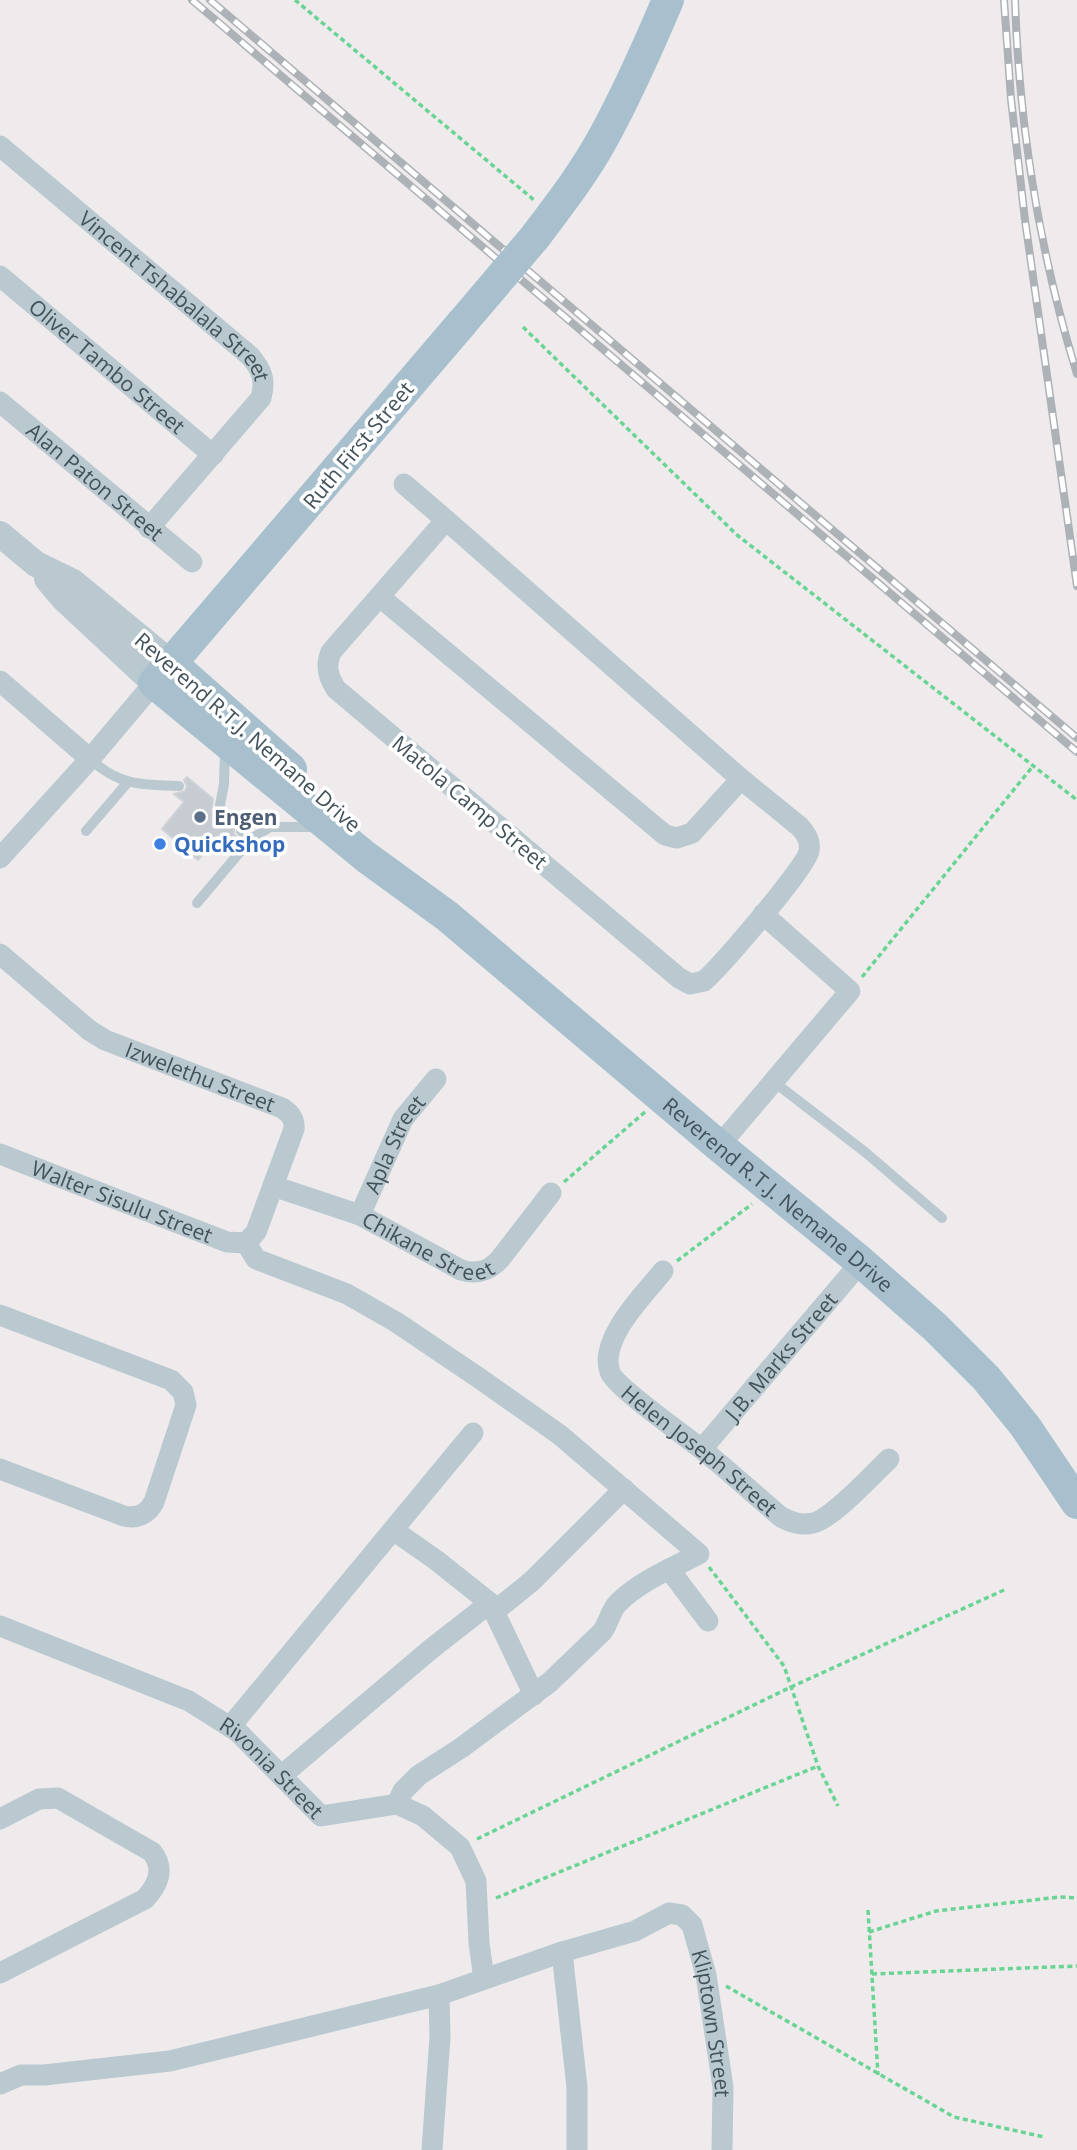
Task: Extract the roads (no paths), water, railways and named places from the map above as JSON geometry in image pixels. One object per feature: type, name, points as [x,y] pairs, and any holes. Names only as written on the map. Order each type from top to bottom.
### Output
[{"type":"main road","name":"Ruth First Street","points":[[162,673],[543,226],[602,140],[668,0]]},
{"type":"main road","name":"Reverend R.T.J. Nemane Drive","points":[[162,673],[225,741],[331,828],[447,916],[861,1262],[934,1327],[986,1378],[1025,1426],[1077,1503]]},
{"type":"main road","name":"Reverend R.T.J. Nemane Drive","points":[[162,673],[373,842],[447,916]]},
{"type":"street","name":"Vincent Tshabalala Street","points":[[0,146],[258,365],[264,379],[261,398],[149,528]]},
{"type":"street","name":"Oliver Tambo Street","points":[[0,276],[213,455]]},
{"type":"street","name":"Alan Paton Street","points":[[0,402],[191,562]]},
{"type":"street","points":[[404,484],[741,779],[800,827],[810,841],[804,863],[763,914],[850,991],[719,1146]]},
{"type":"street","name":"Matola Camp Street","points":[[446,520],[331,652],[327,671],[336,689],[678,978],[690,984],[704,981],[763,914]]},
{"type":"street","name":"Reverend R.T.J. Nemane Drive","points":[[0,534],[36,564],[72,582],[162,673]]},
{"type":"street","points":[[380,597],[665,835],[677,838],[692,833],[741,779]]},
{"type":"street","name":"Ruth First Street","points":[[0,858],[90,759],[162,673]]},
{"type":"street","points":[[0,681],[90,759]]},
{"type":"street","name":"Izwelethu Street","points":[[0,954],[104,1040],[286,1110],[292,1117],[294,1129],[256,1232],[246,1242]]},
{"type":"street","name":"Apla Street","points":[[360,1215],[403,1119],[436,1079]]},
{"type":"street","name":"Walter Sisulu Street","points":[[0,1154],[227,1241],[238,1244],[246,1242]]},
{"type":"street","name":"Chikane Street","points":[[273,1186],[360,1215],[461,1270],[475,1273],[492,1267],[500,1259],[551,1193]]},
{"type":"street","points":[[246,1242],[256,1259],[347,1294],[396,1322],[560,1435],[699,1554],[669,1569],[617,1604],[602,1632],[550,1682],[461,1748],[419,1774],[403,1791],[397,1804],[423,1816],[460,1847],[477,1881],[484,1979]]},
{"type":"street","name":"J.B. Marks Street","points":[[702,1449],[861,1262]]},
{"type":"street","name":"Helen Joseph Street","points":[[663,1271],[619,1326],[610,1350],[610,1372],[622,1387],[702,1449],[781,1517],[793,1523],[819,1521],[831,1514],[889,1459]]},
{"type":"street","points":[[0,1315],[171,1380],[183,1392],[186,1405],[154,1502],[138,1516],[124,1516],[0,1469]]},
{"type":"street","points":[[230,1727],[473,1433]]},
{"type":"street","points":[[281,1776],[430,1649],[532,1581],[624,1489]]},
{"type":"street","points":[[393,1530],[436,1560],[493,1607],[534,1695]]},
{"type":"street","points":[[669,1569],[708,1621]]},
{"type":"street","name":"Rivonia Street","points":[[0,1626],[189,1701],[238,1732],[321,1816],[397,1804]]},
{"type":"street","points":[[0,1818],[39,1800],[58,1798],[152,1852],[159,1872],[158,1881],[145,1899],[0,1973]]},
{"type":"street","name":"Kliptown Street","points":[[562,1952],[635,1931],[669,1913],[682,1915],[692,1925],[706,1975],[723,2087],[722,2150]]},
{"type":"street","points":[[0,2084],[21,2075],[44,2075],[170,2061],[439,1995],[562,1952],[577,2087],[577,2150]]},
{"type":"street","points":[[432,2150],[440,2037],[439,1995]]},
{"type":"lane","points":[[220,805],[226,767],[225,741]]},
{"type":"lane","points":[[90,759],[106,772],[128,782],[149,786],[179,786]]},
{"type":"lane","points":[[86,831],[128,782]]},
{"type":"lane","points":[[197,903],[251,839],[263,830],[278,826],[331,828]]},
{"type":"lane","points":[[241,831],[251,839]]},
{"type":"lane","points":[[774,1082],[865,1152],[942,1217]]},
{"type":"railway","points":[[192,0],[1077,752]]},
{"type":"railway","points":[[210,0],[1077,738]]},
{"type":"railway","points":[[1004,0],[1011,99],[1025,220],[1077,586]]},
{"type":"railway","points":[[1015,0],[1021,95],[1034,189],[1052,283],[1077,374]]},
{"type":"place","name":"Engen","points":[[200,817]]},
{"type":"place","name":"Quickshop","points":[[160,844]]}]
